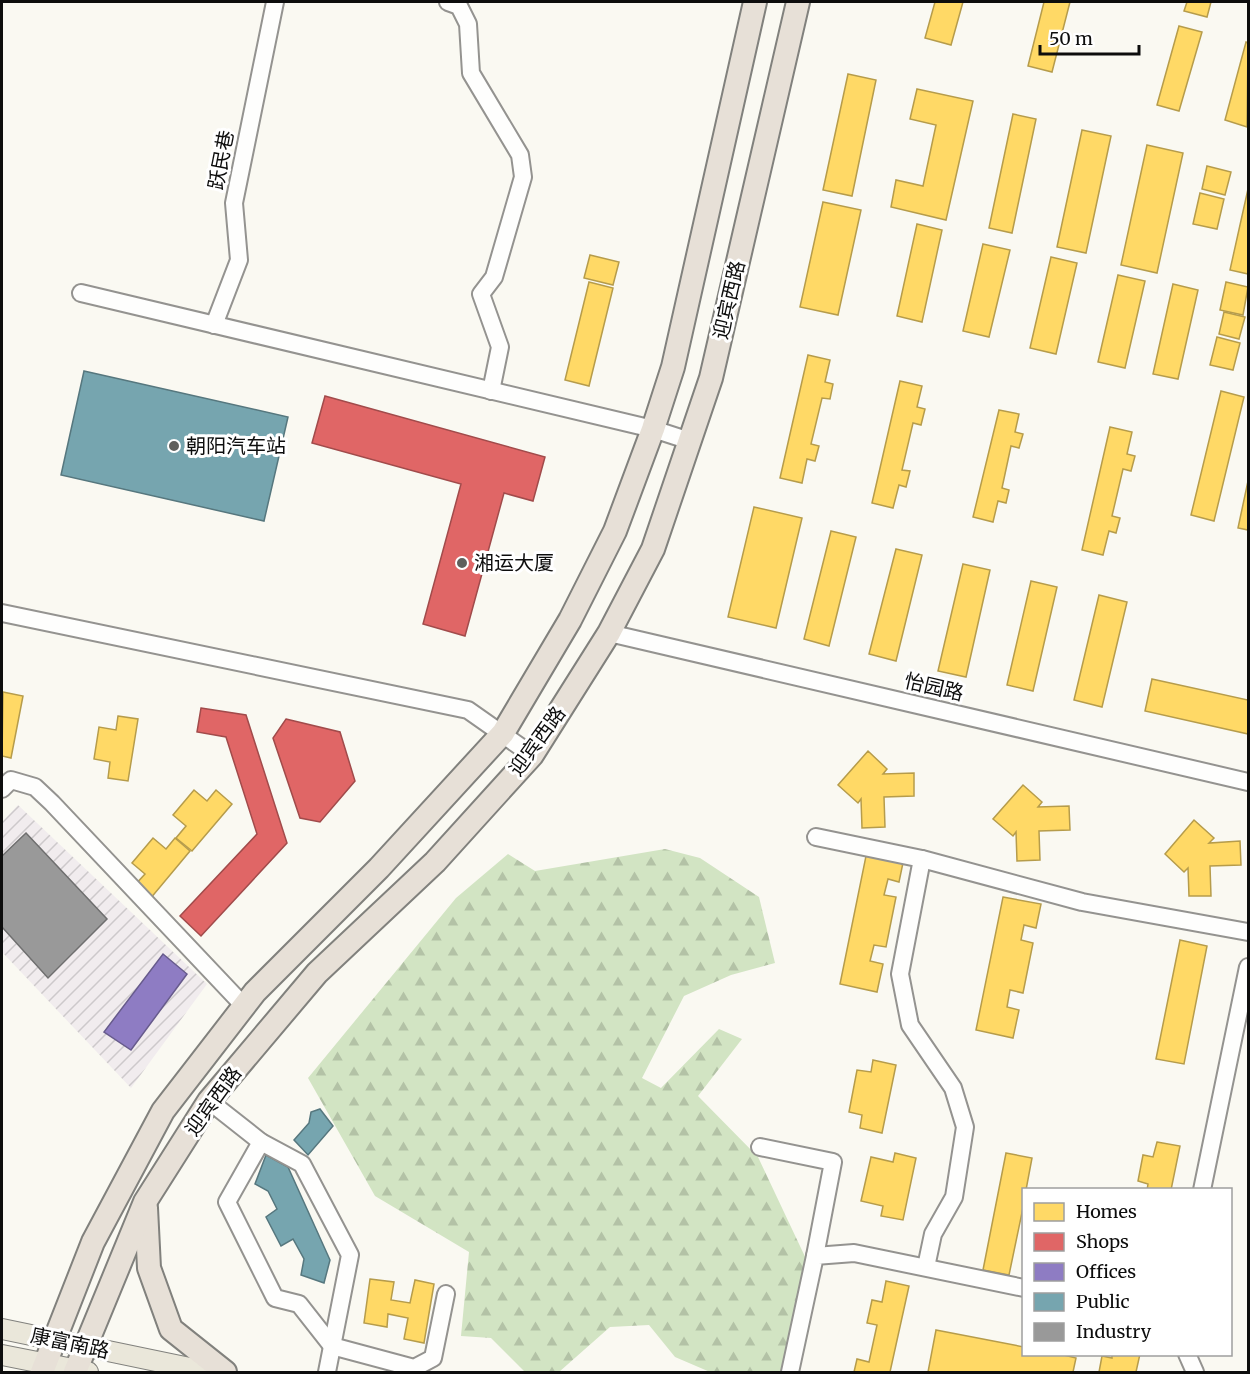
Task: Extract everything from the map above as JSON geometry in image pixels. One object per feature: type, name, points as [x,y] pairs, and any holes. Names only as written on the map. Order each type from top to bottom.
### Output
[{"type":"highway","name":"迎宾西路","points":[[43,1368],[93,1242],[164,1111],[255,992],[379,868],[503,733],[570,620],[615,531],[653,429],[673,367],[755,2]]},
{"type":"highway","name":"迎宾西路","points":[[79,1372],[86,1347],[146,1202],[209,1101],[317,973],[435,862],[532,755],[609,633],[653,549],[711,378],[798,2]]},
{"type":"highway","points":[[146,1202],[149,1268],[171,1329],[225,1372]]},
{"type":"main road","name":"康富南路","points":[[2,1329],[209,1372]]},
{"type":"main road","name":"康富南路","points":[[2,1355],[43,1368],[79,1372]]},
{"type":"street","name":"跃民巷","points":[[214,325],[239,260],[234,203],[275,2]]},
{"type":"street","points":[[448,2],[459,6],[468,24],[471,73],[520,155],[523,177],[494,277],[481,294],[500,347],[491,391]]},
{"type":"street","points":[[81,293],[653,429],[690,441]]},
{"type":"street","points":[[2,613],[468,710],[532,755]]},
{"type":"street","name":"怡园路","points":[[609,633],[1248,782]]},
{"type":"street","points":[[2,789],[11,780],[35,787],[244,1006]]},
{"type":"street","points":[[816,837],[922,860],[1083,902],[1248,932]]},
{"type":"street","points":[[922,860],[900,974],[910,1025],[953,1088],[965,1127],[954,1197],[933,1234],[926,1267]]},
{"type":"street","points":[[1202,1188],[1248,968]]},
{"type":"street","points":[[209,1101],[261,1142],[302,1164],[350,1255],[327,1372]]},
{"type":"street","points":[[261,1142],[227,1203],[275,1298],[299,1304],[332,1346],[414,1368],[433,1358],[446,1294]]},
{"type":"street","points":[[760,1147],[833,1162],[790,1372]]},
{"type":"street","points":[[815,1256],[854,1253],[1022,1288]]},
{"type":"street","points":[[1188,1356],[1195,1372]]},
{"type":"shaded area","points":[[18,805],[207,984],[131,1088],[2,952],[2,822]]},
{"type":"green space","points":[[665,849],[700,858],[759,897],[775,963],[731,975],[684,996],[642,1078],[661,1088],[719,1029],[742,1039],[698,1096],[758,1157],[808,1263],[781,1372],[710,1372],[675,1357],[649,1325],[610,1327],[559,1372],[525,1372],[491,1338],[461,1336],[469,1252],[375,1196],[308,1078],[456,898],[508,854],[535,871]]},
{"type":"building: Homes","points":[[935,2],[963,2],[951,45],[925,38]]},
{"type":"building: Homes","points":[[1044,2],[1070,2],[1052,72],[1028,66]]},
{"type":"building: Homes","points":[[1187,2],[1211,2],[1207,17],[1184,11]]},
{"type":"building: Homes","points":[[1179,26],[1202,32],[1179,111],[1157,105]]},
{"type":"building: Homes","points":[[1246,42],[1248,43],[1247,127],[1225,120]]},
{"type":"building: Homes","points":[[848,74],[876,80],[852,196],[823,190]]},
{"type":"building: Homes","points":[[917,89],[973,101],[946,220],[891,207],[896,180],[923,186],[936,125],[910,119]]},
{"type":"building: Homes","points":[[1013,114],[1036,119],[1012,233],[989,228]]},
{"type":"building: Homes","points":[[1082,130],[1111,136],[1086,253],[1057,247]]},
{"type":"building: Homes","points":[[1147,145],[1183,153],[1157,273],[1121,265]]},
{"type":"building: Homes","points":[[1207,166],[1231,172],[1225,195],[1202,189]]},
{"type":"building: Homes","points":[[1248,189],[1248,274],[1230,270]]},
{"type":"building: Homes","points":[[1200,193],[1224,199],[1217,229],[1193,224]]},
{"type":"building: Homes","points":[[823,202],[861,210],[838,315],[800,307]]},
{"type":"building: Homes","points":[[917,224],[942,230],[922,322],[897,316]]},
{"type":"building: Homes","points":[[983,244],[1010,250],[989,337],[963,331]]},
{"type":"building: Homes","points":[[590,255],[619,262],[613,285],[584,278]]},
{"type":"building: Homes","points":[[1051,257],[1077,263],[1056,354],[1030,348]]},
{"type":"building: Homes","points":[[1118,275],[1145,281],[1125,368],[1098,362]]},
{"type":"building: Homes","points":[[589,282],[613,288],[589,386],[565,380]]},
{"type":"building: Homes","points":[[1226,282],[1248,287],[1243,315],[1220,310]]},
{"type":"building: Homes","points":[[1173,284],[1198,290],[1178,379],[1153,374]]},
{"type":"building: Homes","points":[[1224,312],[1245,317],[1239,339],[1219,334]]},
{"type":"building: Homes","points":[[1217,337],[1240,343],[1233,370],[1210,365]]},
{"type":"building: Homes","points":[[808,355],[830,360],[825,382],[833,384],[830,399],[822,398],[811,444],[819,446],[815,461],[807,459],[802,483],[780,478]]},
{"type":"building: Homes","points":[[900,381],[922,386],[917,407],[925,409],[921,425],[913,423],[902,470],[910,471],[906,487],[899,485],[893,508],[872,503]]},
{"type":"building: Homes","points":[[1221,391],[1244,397],[1214,521],[1191,515]]},
{"type":"building: Homes","points":[[999,410],[1019,414],[1015,432],[1023,434],[1019,448],[1011,446],[1002,488],[1009,490],[1006,503],[998,501],[993,522],[973,517]]},
{"type":"building: Homes","points":[[1110,427],[1132,432],[1127,454],[1135,456],[1131,471],[1123,469],[1112,516],[1120,518],[1116,533],[1109,531],[1103,555],[1082,550]]},
{"type":"building: Homes","points":[[1248,481],[1248,530],[1238,528]]},
{"type":"building: Homes","points":[[754,507],[802,518],[776,628],[728,617]]},
{"type":"building: Homes","points":[[831,531],[856,537],[829,646],[804,639]]},
{"type":"building: Homes","points":[[896,549],[922,555],[896,661],[869,654]]},
{"type":"building: Homes","points":[[963,564],[990,570],[966,677],[938,671]]},
{"type":"building: Homes","points":[[1031,581],[1057,587],[1033,691],[1007,685]]},
{"type":"building: Homes","points":[[1099,595],[1127,602],[1102,707],[1074,700]]},
{"type":"building: Homes","points":[[1152,679],[1248,700],[1248,734],[1145,711]]},
{"type":"building: Homes","points":[[3,692],[23,696],[11,758],[2,756]]},
{"type":"building: Homes","points":[[118,716],[138,719],[128,781],[108,778],[110,762],[94,759],[99,727],[116,730]]},
{"type":"building: Homes","points":[[868,751],[887,769],[883,774],[914,773],[914,796],[884,797],[885,827],[862,828],[861,799],[858,803],[838,785]]},
{"type":"building: Homes","points":[[1023,785],[1042,802],[1038,807],[1069,806],[1070,830],[1039,831],[1040,860],[1017,861],[1016,832],[1013,836],[993,819]]},
{"type":"building: Homes","points":[[194,790],[207,801],[216,790],[232,804],[192,851],[176,838],[186,826],[173,815]]},
{"type":"building: Homes","points":[[1194,820],[1214,838],[1209,843],[1240,841],[1241,865],[1210,866],[1211,896],[1189,896],[1188,868],[1184,872],[1165,854]]},
{"type":"building: Homes","points":[[153,838],[166,849],[175,838],[190,851],[150,899],[134,886],[145,874],[132,863]]},
{"type":"building: Homes","points":[[867,851],[904,858],[899,882],[888,879],[884,895],[896,897],[886,947],[874,945],[870,961],[883,964],[877,992],[840,984]]},
{"type":"building: Homes","points":[[1003,897],[1041,904],[1036,928],[1024,925],[1021,940],[1033,943],[1023,993],[1010,990],[1007,1007],[1019,1010],[1013,1038],[976,1030]]},
{"type":"building: Homes","points":[[1180,940],[1207,946],[1184,1064],[1156,1059]]},
{"type":"building: Homes","points":[[873,1060],[896,1065],[882,1133],[860,1128],[862,1115],[849,1112],[857,1070],[871,1072]]},
{"type":"building: Homes","points":[[1157,1142],[1180,1146],[1171,1188],[1147,1188],[1148,1184],[1138,1181],[1143,1155],[1153,1157]]},
{"type":"building: Homes","points":[[895,1153],[916,1158],[903,1220],[881,1216],[883,1206],[861,1201],[871,1157],[893,1162]]},
{"type":"building: Homes","points":[[1006,1153],[1032,1158],[1026,1188],[1022,1188],[1022,1213],[1009,1275],[983,1270]]},
{"type":"building: Homes","points":[[370,1279],[394,1282],[391,1300],[410,1303],[415,1280],[434,1284],[424,1343],[404,1339],[408,1318],[388,1314],[387,1327],[364,1323]]},
{"type":"building: Homes","points":[[886,1281],[909,1286],[890,1372],[854,1372],[857,1359],[869,1362],[877,1325],[867,1323],[872,1300],[882,1302]]},
{"type":"building: Homes","points":[[936,1330],[1022,1347],[1022,1356],[1076,1358],[1073,1372],[928,1372]]},
{"type":"building: Homes","points":[[1102,1356],[1112,1358],[1112,1356],[1140,1356],[1136,1372],[1099,1372]]},
{"type":"building: Shops","name":"湘运大厦","points":[[325,396],[545,457],[533,501],[504,493],[465,636],[423,624],[461,484],[312,443]]},
{"type":"building: Shops","points":[[201,708],[246,715],[287,843],[201,936],[180,916],[257,834],[226,737],[197,732]]},
{"type":"building: Shops","points":[[286,719],[340,732],[355,781],[320,822],[300,818],[273,738]]},
{"type":"building: Offices","points":[[163,954],[187,974],[131,1050],[104,1032]]},
{"type":"building: Public","name":"朝阳汽车站","points":[[84,371],[288,417],[264,521],[61,475]]},
{"type":"building: Public","points":[[320,1109],[333,1126],[308,1155],[294,1140],[309,1123],[311,1112]]},
{"type":"building: Public","points":[[266,1155],[288,1167],[330,1260],[324,1283],[301,1275],[304,1259],[293,1239],[281,1246],[266,1217],[277,1209],[268,1191],[255,1184]]},
{"type":"building: Industry","points":[[26,833],[107,919],[48,978],[2,927],[2,856]]},
{"type":"place","name":"朝阳汽车站","points":[[174,446]]},
{"type":"place","name":"湘运大厦","points":[[462,563]]}]
